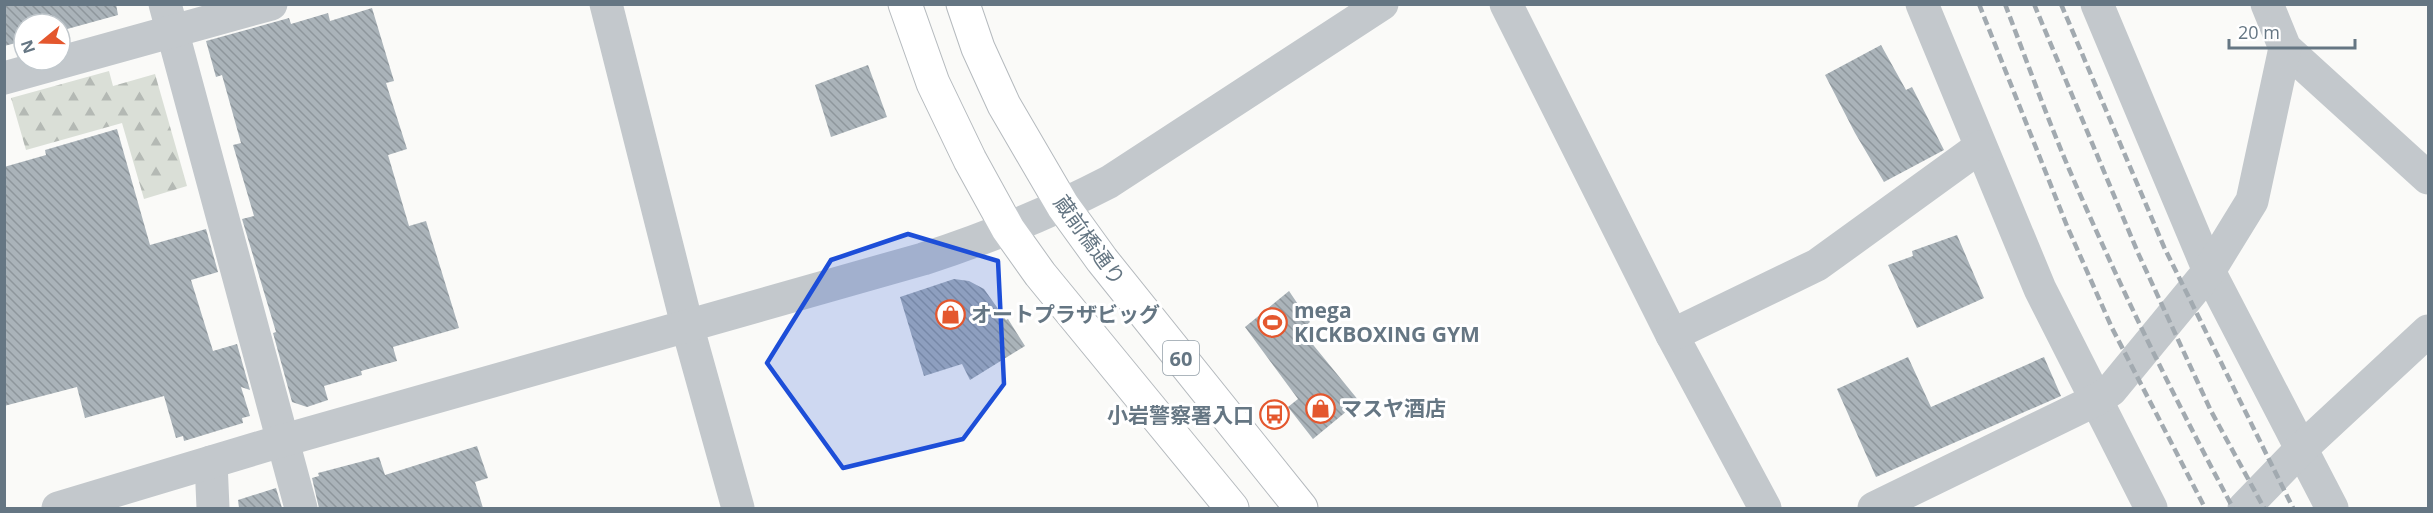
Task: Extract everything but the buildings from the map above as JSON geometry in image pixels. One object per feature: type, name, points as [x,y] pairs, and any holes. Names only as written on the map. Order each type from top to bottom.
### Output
[{"type":"main road","name":"60","points":[[905,4],[933,83],[970,160],[1008,229],[1040,274],[1232,508]]},
{"type":"main road","name":"蔵前橋通り","points":[[963,4],[978,48],[1004,105],[1063,206],[1102,260],[1301,508]]},
{"type":"street","points":[[4,78],[169,18],[271,4]]},
{"type":"street","points":[[606,4],[687,325],[738,508]]},
{"type":"street","points":[[57,508],[281,441],[923,259],[1008,229],[1063,206],[1109,182],[1382,4]]},
{"type":"street","points":[[1506,4],[1672,335],[1765,508]]},
{"type":"street","points":[[1922,4],[2040,289],[2151,508]]},
{"type":"street","points":[[2097,4],[2209,271],[2332,508]]},
{"type":"street","points":[[2267,4],[2285,48],[2428,178]]},
{"type":"street","points":[[169,18],[281,441],[301,508]]},
{"type":"street","points":[[1874,508],[2096,400],[2111,390],[2209,271],[2252,201],[2285,48]]},
{"type":"street","points":[[1672,335],[1817,265],[1980,147]]},
{"type":"street","points":[[2244,508],[2301,450],[2428,331]]},
{"type":"street","points":[[211,462],[213,508]]},
{"type":"highlighted area","points":[[908,234],[998,261],[1004,384],[963,439],[843,468],[767,363],[831,260]]},
{"type":"green space","points":[[109,71],[113,86],[155,74],[187,186],[144,199],[122,123],[26,150],[11,98]]},
{"type":"railway","points":[[1979,4],[2067,226],[2112,328],[2205,508]]},
{"type":"railway","points":[[2005,4],[2044,108],[2107,255],[2168,383],[2233,508]]},
{"type":"railway","points":[[2034,4],[2138,253],[2211,411],[2264,508]]},
{"type":"railway","points":[[2061,4],[2164,247],[2293,508]]},
{"type":"place","name":"オートプラザビッグ","points":[[950,314]]},
{"type":"place","name":"mega KICKBOXING GYM","points":[[1273,322]]},
{"type":"place","name":"マスヤ酒店","points":[[1320,408]]},
{"type":"place","name":"小岩警察署入口","points":[[1275,415]]}]
